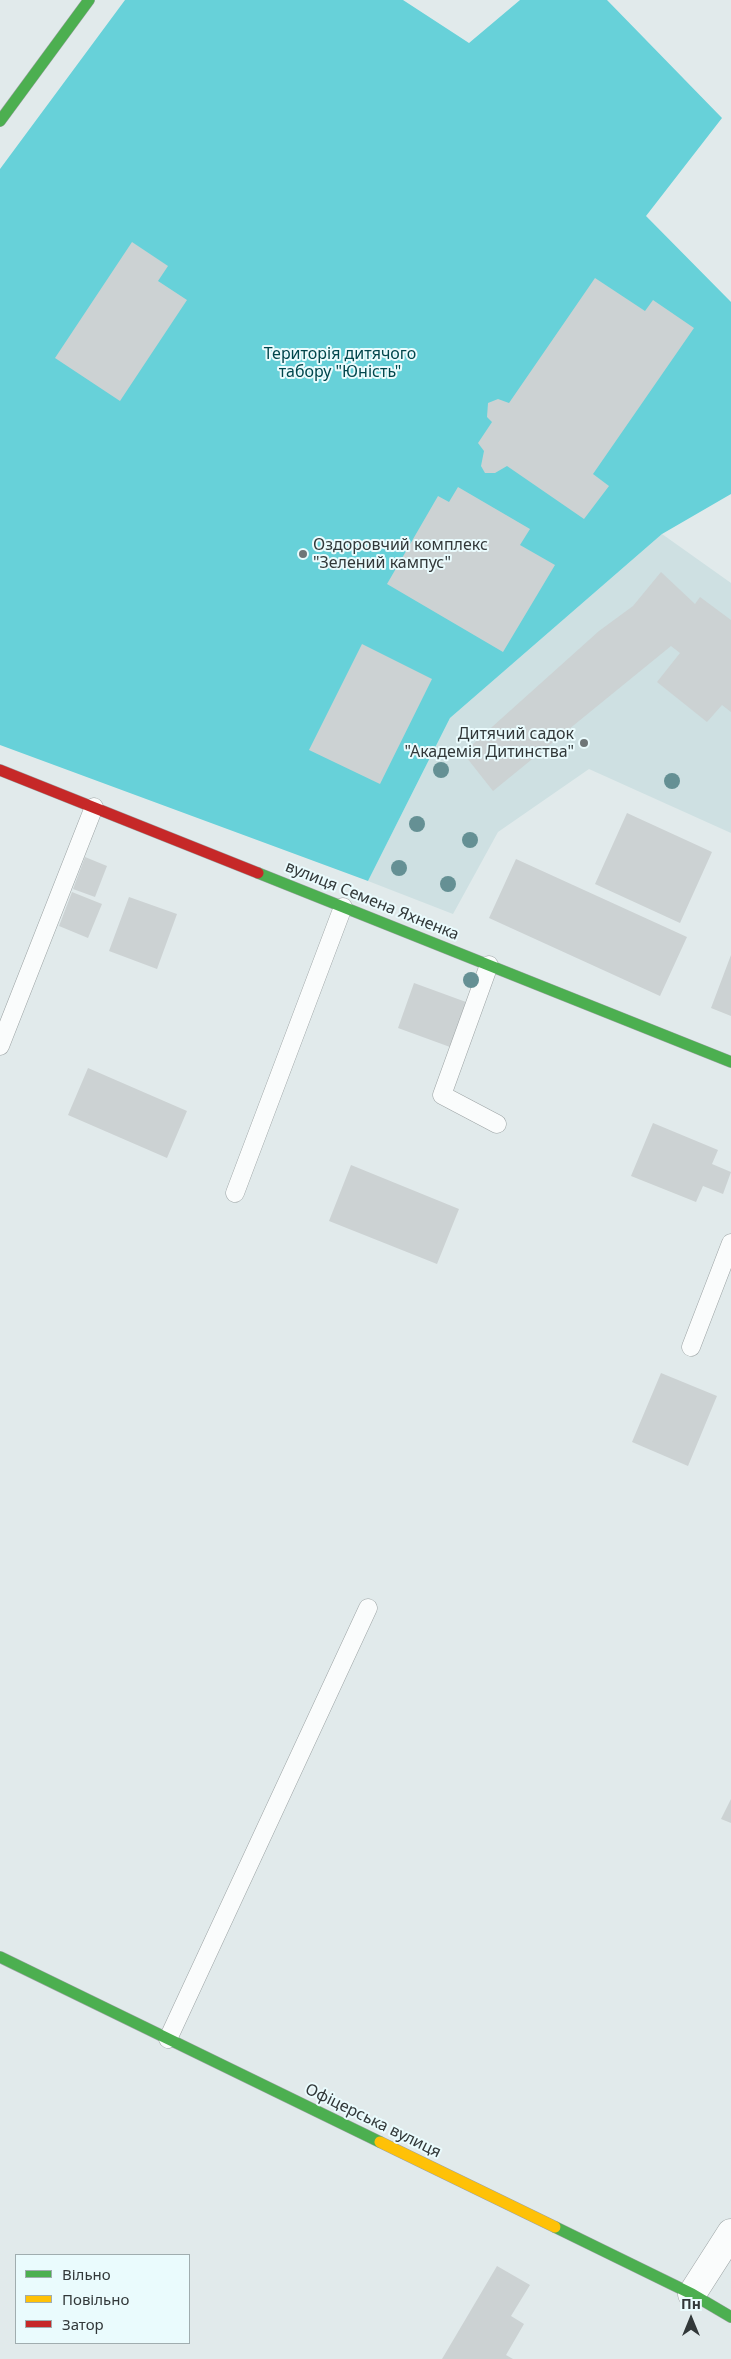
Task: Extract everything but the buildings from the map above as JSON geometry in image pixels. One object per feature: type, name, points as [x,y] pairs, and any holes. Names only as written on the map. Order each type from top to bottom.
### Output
[{"type":"street","points":[[0,121],[89,0]]},
{"type":"street","name":"вулиця Семена Яхненка","points":[[0,770],[731,1062]]},
{"type":"street","name":"Офіцерська вулиця","points":[[0,1957],[692,2294],[731,2317]]},
{"type":"street","points":[[692,2294],[731,2233]]},
{"type":"lane","points":[[0,1046],[94,808]]},
{"type":"lane","points":[[235,1193],[343,907]]},
{"type":"lane","points":[[489,965],[442,1095],[497,1124]]},
{"type":"lane","points":[[692,1347],[731,1243]]},
{"type":"lane","points":[[168,2039],[368,1608]]},
{"type":"shaded area","name":"Дитячий садок \"Академія Дитинства\"","points":[[662,534],[731,583],[731,833],[589,769],[498,832],[453,914],[368,881],[450,718]]},
{"type":"green space","name":"Територія дитячого табору \"Юність\"","points":[[125,0],[403,0],[469,43],[520,0],[607,0],[722,118],[646,216],[731,302],[731,494],[662,534],[450,718],[368,881],[0,745],[0,169]]},
{"type":"traffic: fast","points":[[0,121],[89,0]]},
{"type":"traffic: fast","points":[[258,873],[731,1062]]},
{"type":"traffic: fast","points":[[0,1957],[380,2142]]},
{"type":"traffic: fast","points":[[555,2227],[692,2294],[731,2317]]},
{"type":"traffic: slow","points":[[380,2142],[555,2227]]},
{"type":"traffic: jam","points":[[0,770],[258,873]]},
{"type":"place","name":"Оздоровчий комплекс \"Зелений кампус\"","points":[[303,554]]},
{"type":"place","name":"Дитячий садок \"Академія Дитинства\"","points":[[584,743]]}]
